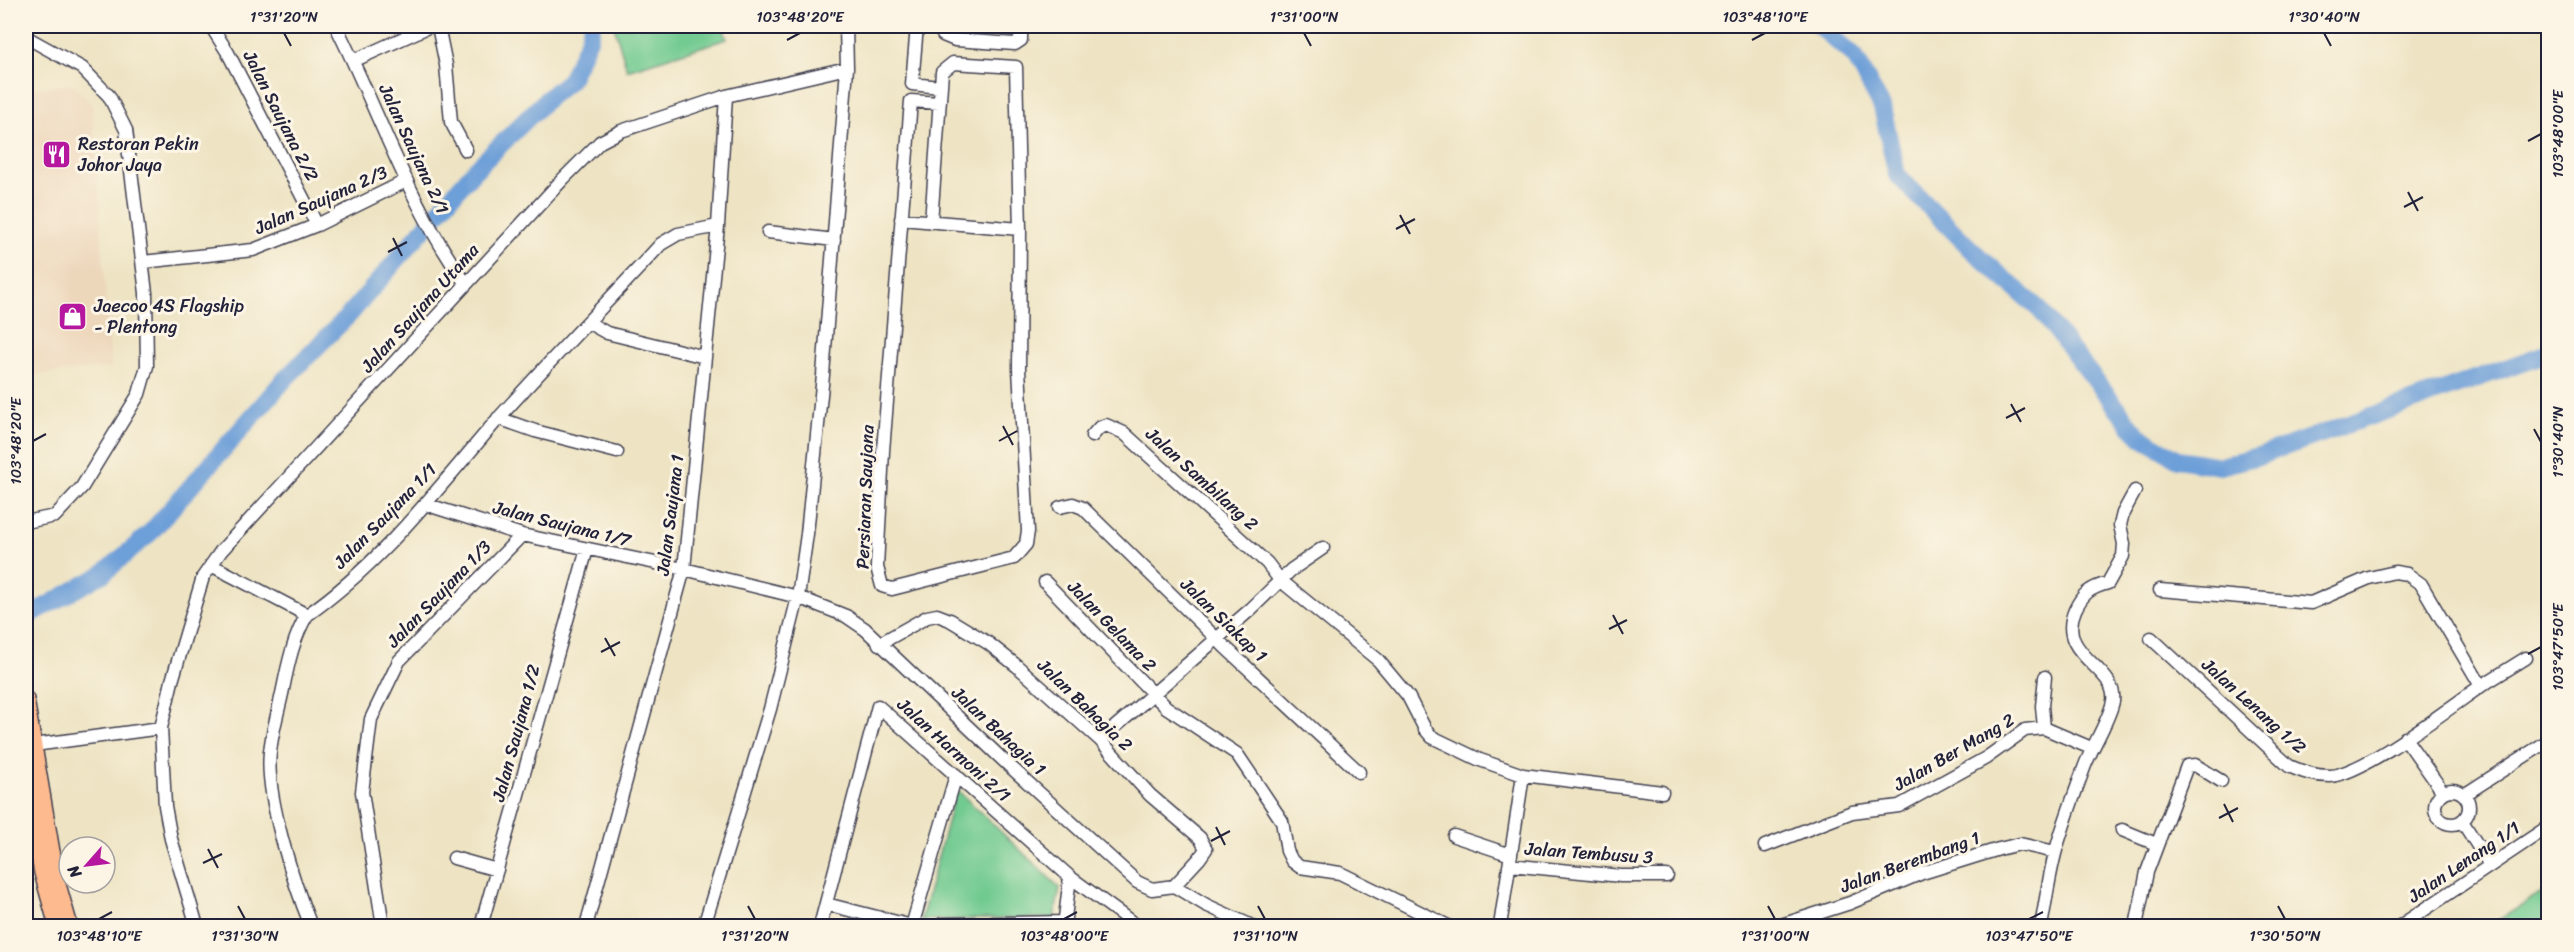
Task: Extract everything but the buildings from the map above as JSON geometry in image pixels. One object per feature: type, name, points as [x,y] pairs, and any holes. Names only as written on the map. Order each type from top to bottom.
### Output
[{"type":"main road","points":[[26,699],[57,881],[70,927]]},
{"type":"main road","points":[[26,785],[42,873],[57,927]]},
{"type":"street","name":"Jalan Saujana 2/2","points":[[211,26],[228,53],[317,225]]},
{"type":"street","name":"Jalan Saujana 2/1","points":[[336,26],[406,181],[426,219],[466,284]]},
{"type":"street","points":[[353,61],[430,26]]},
{"type":"street","points":[[438,26],[446,65],[451,122],[466,150]]},
{"type":"street","points":[[704,927],[770,709],[798,597],[807,534],[823,375],[847,68],[846,26]]},
{"type":"street","points":[[917,26],[912,84],[940,87],[931,222]]},
{"type":"street","points":[[940,26],[944,35],[955,40],[1015,44],[1021,40],[1021,26]]},
{"type":"street","points":[[26,37],[82,68],[109,96],[126,130],[146,293],[147,366],[139,394],[114,439],[82,487],[56,516],[26,522]]},
{"type":"street","name":"Persiaran Saujana","points":[[939,103],[911,101],[883,451],[877,567],[882,586],[892,589],[1014,558],[1026,544],[1028,531],[1019,369],[1020,230],[1016,67],[953,63],[942,72],[940,87]]},
{"type":"street","name":"Jalan Saujana Utama","points":[[197,927],[171,839],[165,806],[161,728],[172,681],[203,577],[221,550],[600,142],[621,131],[847,68]]},
{"type":"street","name":"Jalan Saujana 1","points":[[586,927],[684,569],[705,357],[711,228],[726,103]]},
{"type":"street","name":"Jalan Saujana 2/3","points":[[143,262],[249,251],[317,225],[406,181]]},
{"type":"street","points":[[901,219],[1020,230]]},
{"type":"street","name":"Jalan Saujana 1/1","points":[[311,927],[282,837],[271,787],[270,753],[288,665],[301,624],[307,615],[370,561],[425,504],[498,418],[661,244],[678,234],[711,228]]},
{"type":"street","points":[[768,232],[834,240]]},
{"type":"street","points":[[589,323],[607,333],[705,357]]},
{"type":"street","points":[[498,418],[535,431],[617,452]]},
{"type":"street","name":"Jalan Sambilang 2","points":[[1092,436],[1099,428],[1106,425],[1124,433],[1231,529],[1287,585]]},
{"type":"street","points":[[2041,927],[2055,852],[2088,756],[2113,700],[2112,689],[2075,643],[2070,622],[2081,597],[2087,590],[2108,583],[2122,556],[2124,544],[2120,525],[2123,513],[2135,491]]},
{"type":"street","name":"Jalan Saujana 1/7","points":[[425,504],[522,535],[684,569],[798,597]]},
{"type":"street","name":"Jalan Siakap 1","points":[[1060,507],[1073,504],[1083,508],[1216,639],[1359,772]]},
{"type":"street","name":"Jalan Saujana 1/3","points":[[384,927],[362,792],[371,719],[399,661],[522,535]]},
{"type":"street","points":[[1100,740],[1216,639],[1287,585],[1323,548]]},
{"type":"street","name":"Jalan Saujana 1/2","points":[[481,927],[587,549]]},
{"type":"street","points":[[211,565],[307,615]]},
{"type":"street","points":[[2160,590],[2310,603],[2368,578],[2395,572],[2407,574],[2421,584],[2481,686]]},
{"type":"street","name":"Jalan Gelama 2","points":[[1045,582],[1153,694],[1178,716],[1214,736],[1237,754],[1282,821],[1283,835],[1292,861],[1300,867],[1340,873],[1448,927]]},
{"type":"street","points":[[1287,585],[1378,660],[1408,696],[1425,729],[1432,737],[1480,760],[1530,776],[1662,792]]},
{"type":"street","name":"Jalan Bahagia 1","points":[[798,597],[846,616],[865,629],[1137,882],[1152,889],[1173,886]]},
{"type":"street","name":"Jalan Bahagia 2","points":[[879,644],[927,617],[942,616],[988,643],[1010,660],[1100,740],[1150,795],[1200,838],[1206,849],[1200,859],[1173,886]]},
{"type":"street","name":"Jalan Lenang 1/2","points":[[2151,638],[2289,766],[2307,774],[2331,776],[2357,769],[2526,658]]},
{"type":"street","points":[[2044,728],[2042,706],[2045,677]]},
{"type":"street","name":"Jalan Harmoni 2/1","points":[[820,927],[878,706],[1070,877],[1137,927]]},
{"type":"street","points":[[34,745],[161,728]]},
{"type":"street","name":"Jalan Ber Mang 2","points":[[1765,846],[1852,812],[1899,806],[1986,758],[2025,730],[2044,728],[2088,756]]},
{"type":"street","points":[[2405,738],[2443,792]]},
{"type":"street","points":[[2464,795],[2548,741]]},
{"type":"street","points":[[2136,927],[2147,872],[2187,766],[2195,765],[2221,781]]},
{"type":"street","points":[[826,904],[912,927],[956,775]]},
{"type":"street","points":[[1500,927],[1530,776]]},
{"type":"street","points":[[2454,790],[2468,800],[2469,811],[2462,821],[2446,822],[2438,816],[2437,800],[2443,792],[2454,790]]},
{"type":"street","points":[[2462,821],[2490,865]]},
{"type":"street","name":"Jalan Lenang 1/1","points":[[2400,927],[2548,827]]},
{"type":"street","points":[[2122,830],[2156,844]]},
{"type":"street","name":"Jalan Tembusu 3","points":[[1454,836],[1514,863],[1621,876],[1667,876]]},
{"type":"street","name":"Jalan Berembang 1","points":[[1778,927],[1850,903],[1922,873],[1999,849],[2020,844],[2055,852]]},
{"type":"street","points":[[454,858],[497,870]]},
{"type":"street","points":[[942,924],[1064,924],[1070,877]]},
{"type":"street","points":[[1173,886],[1206,906],[1252,927]]},
{"type":"shaded area","points":[[73,84],[92,105],[111,367],[26,376],[26,90]]},
{"type":"green space","points":[[614,26],[723,26],[727,39],[627,70]]},
{"type":"green space","points":[[956,789],[1060,888],[1054,918],[921,920]]},
{"type":"green space","points":[[2548,889],[2548,926],[2489,926]]},
{"type":"waterway","points":[[26,617],[103,574],[150,533],[285,379],[349,315],[473,172],[547,99],[570,80],[589,39],[592,26]]},
{"type":"waterway","points":[[1819,26],[1855,57],[1882,107],[1897,175],[1973,251],[2040,310],[2139,436],[2178,459],[2220,466],[2262,455],[2548,353]]},
{"type":"place","name":"Restoran Pekin Johor Jaya","points":[[57,154]]},
{"type":"place","name":"Jaecoo 4S Flagship - Plentong","points":[[73,316]]}]
